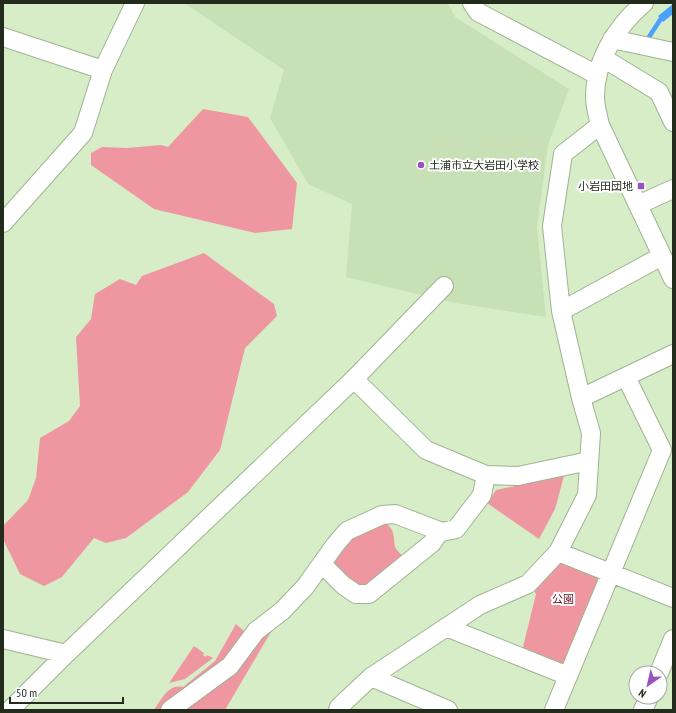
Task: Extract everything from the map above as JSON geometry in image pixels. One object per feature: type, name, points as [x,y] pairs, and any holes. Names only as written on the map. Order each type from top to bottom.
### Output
[{"type":"street","points":[[3,223],[83,133],[103,70],[135,3]]},
{"type":"street","points":[[472,3],[478,12],[597,75]]},
{"type":"street","points":[[644,3],[621,26],[612,39],[597,75],[595,98],[600,125],[673,279]]},
{"type":"street","points":[[3,37],[103,70]]},
{"type":"street","points":[[612,39],[673,52]]},
{"type":"street","points":[[604,58],[659,92],[673,122]]},
{"type":"street","points":[[338,710],[339,707],[371,676],[480,605],[528,584],[558,552],[587,495],[591,434],[561,311],[552,226],[563,154],[600,125]]},
{"type":"street","points":[[638,205],[673,189]]},
{"type":"street","points":[[561,311],[662,256]]},
{"type":"street","points":[[10,710],[66,654],[354,379],[444,286]]},
{"type":"street","points":[[581,398],[673,354]]},
{"type":"street","points":[[554,710],[662,450],[626,377]]},
{"type":"street","points":[[354,379],[426,450],[486,475],[518,476],[589,461]]},
{"type":"street","points":[[170,710],[230,666],[256,631],[282,611],[305,587],[347,531],[382,515],[395,514],[440,531],[456,529],[482,495],[486,475]]},
{"type":"street","points":[[322,564],[343,585],[356,594],[369,594],[432,544],[440,531]]},
{"type":"street","points":[[558,552],[673,598]]},
{"type":"street","points":[[446,628],[568,676]]},
{"type":"street","points":[[662,665],[673,638]]},
{"type":"street","points":[[3,639],[66,654]]},
{"type":"street","points":[[371,676],[448,710]]},
{"type":"shaded area","name":"土浦市立大岩田小学校","points":[[184,3],[448,3],[455,17],[569,89],[548,145],[537,227],[546,317],[455,303],[346,277],[352,204],[308,184],[270,118],[284,70]]},
{"type":"green space","points":[[203,109],[248,117],[297,183],[292,229],[255,233],[154,209],[91,165],[91,153],[102,147],[127,148],[161,145],[168,147]]},
{"type":"green space","points":[[204,253],[274,304],[277,316],[245,348],[220,450],[188,492],[126,538],[106,543],[94,538],[62,577],[44,586],[20,574],[3,539],[3,526],[28,500],[36,478],[40,438],[69,421],[80,406],[76,337],[91,319],[95,294],[120,279],[136,285],[142,276]]},
{"type":"green space","points":[[564,476],[555,509],[539,539],[487,503],[496,490]]},
{"type":"green space","points":[[383,519],[392,531],[395,547],[403,556],[383,570],[367,587],[358,588],[329,562],[344,538]]},
{"type":"green space","name":"公園","points":[[561,561],[598,573],[600,580],[566,663],[559,666],[522,651],[536,594],[532,586],[548,576]]},
{"type":"green space","points":[[278,620],[225,710],[178,710]]},
{"type":"green space","points":[[236,624],[246,633],[224,662],[163,710],[154,710],[169,690],[183,687],[215,661]]},
{"type":"green space","points":[[194,646],[204,653],[203,655],[206,657],[207,655],[213,658],[185,679],[169,683]]},
{"type":"water","points":[[673,4],[673,14],[663,22],[658,16]]},
{"type":"waterway","points":[[649,37],[660,20],[673,9]]},
{"type":"place","name":"土浦市立大岩田小学校","points":[[421,165]]},
{"type":"place","name":"小岩田団地","points":[[641,186]]}]
